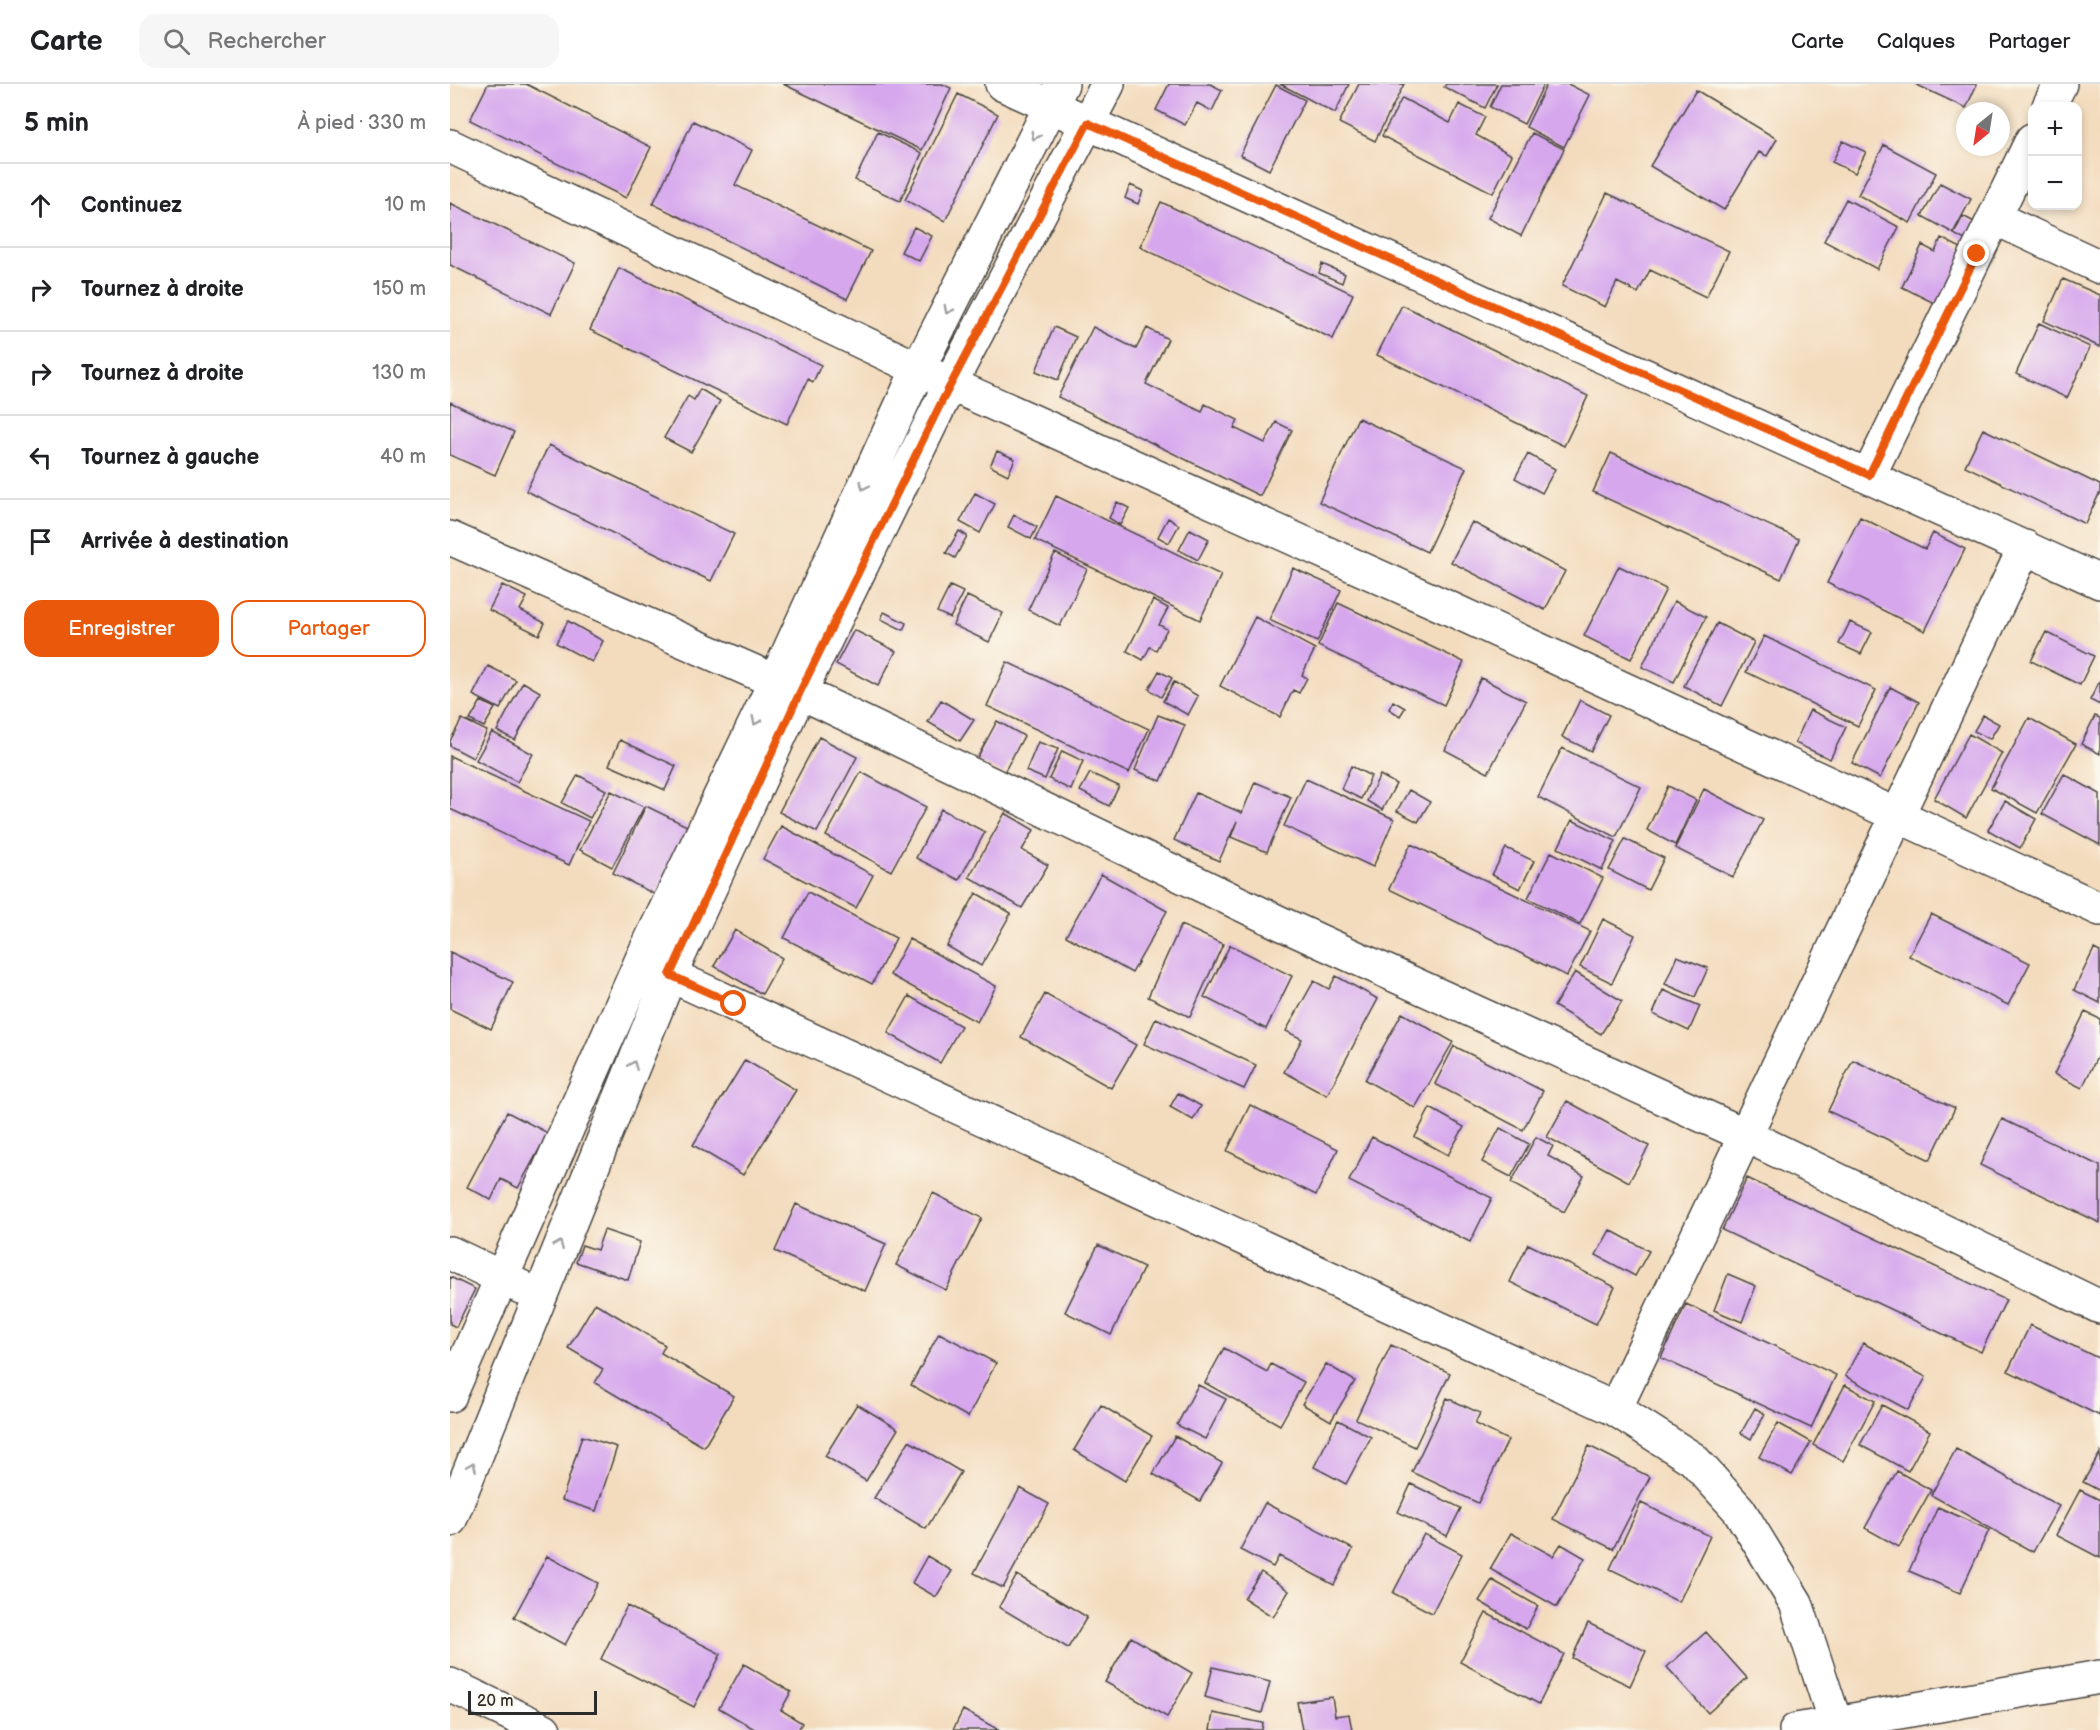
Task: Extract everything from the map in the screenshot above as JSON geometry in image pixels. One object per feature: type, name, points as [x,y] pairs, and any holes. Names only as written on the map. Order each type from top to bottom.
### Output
[{"type":"street","points":[[1002,84],[1056,96],[1088,123],[1869,475],[2100,582]]},
{"type":"street","points":[[450,1395],[642,959],[1108,84]]},
{"type":"street","points":[[2051,102],[2060,84]]},
{"type":"street","points":[[450,1520],[918,369],[1056,96]]},
{"type":"street","points":[[450,146],[950,384],[1899,814],[2100,909]]},
{"type":"street","points":[[1869,475],[2028,148]]},
{"type":"street","points":[[1995,218],[2100,267]]},
{"type":"street","points":[[450,538],[787,687],[1280,923],[1745,1135],[2100,1307]]},
{"type":"street","points":[[1615,1409],[2025,547]]},
{"type":"street","points":[[642,959],[670,975],[1615,1409],[1694,1459],[1739,1510],[1796,1603],[1835,1722]]},
{"type":"street","points":[[450,1253],[540,1294]]},
{"type":"street","points":[[1796,1730],[2100,1677]]},
{"type":"street","points":[[450,1685],[544,1730]]},
{"type":"building","points":[[488,84],[526,84],[651,147],[626,198],[470,120]]},
{"type":"building","points":[[783,84],[942,84],[951,88],[922,150]]},
{"type":"building","points":[[1169,84],[1210,84],[1222,90],[1212,111],[1197,103],[1185,125],[1156,110]]},
{"type":"building","points":[[1280,84],[1349,84],[1335,113]]},
{"type":"building","points":[[1359,84],[1404,84],[1375,141],[1339,123]]},
{"type":"building","points":[[1446,84],[1497,84],[1485,108],[1444,87]]},
{"type":"building","points":[[1501,84],[1544,84],[1524,124],[1490,107]]},
{"type":"building","points":[[1547,84],[1568,84],[1590,95],[1564,147],[1526,127]]},
{"type":"building","points":[[1915,84],[1977,84],[1969,102],[1956,103]]},
{"type":"building","points":[[1276,85],[1305,100],[1269,170],[1240,155]]},
{"type":"building","points":[[1696,90],[1777,139],[1767,156],[1759,152],[1724,210],[1650,166]]},
{"type":"building","points":[[958,94],[998,114],[945,221],[905,200]]},
{"type":"building","points":[[1402,98],[1450,123],[1459,104],[1485,117],[1476,135],[1512,155],[1493,193],[1382,136]]},
{"type":"building","points":[[693,121],[752,150],[735,185],[871,251],[847,299],[653,204]]},
{"type":"building","points":[[878,132],[922,153],[900,201],[855,180]]},
{"type":"building","points":[[1532,133],[1564,149],[1521,236],[1488,218]]},
{"type":"building","points":[[1843,141],[1866,152],[1855,173],[1832,162]]},
{"type":"building","points":[[1884,145],[1936,173],[1910,223],[1858,195]]},
{"type":"building","points":[[1940,183],[1971,199],[1953,233],[1922,216]]},
{"type":"building","points":[[1130,185],[1143,191],[1138,204],[1125,198]]},
{"type":"building","points":[[1607,193],[1729,251],[1706,297],[1650,270],[1638,293],[1617,282],[1605,307],[1562,286]]},
{"type":"building","points":[[1846,199],[1899,227],[1877,269],[1824,241]]},
{"type":"building","points":[[1161,202],[1353,294],[1333,339],[1140,247]]},
{"type":"building","points":[[450,203],[575,263],[551,314],[450,265]]},
{"type":"building","points":[[1963,216],[1980,225],[1970,243],[1954,234]]},
{"type":"building","points":[[914,227],[932,236],[919,261],[901,252]]},
{"type":"building","points":[[1941,238],[1967,251],[1940,306],[1902,287],[1922,245],[1935,252]]},
{"type":"building","points":[[1322,264],[1345,274],[1342,283],[1319,273]]},
{"type":"building","points":[[619,268],[821,365],[813,382],[808,379],[787,424],[590,330]]},
{"type":"building","points":[[2063,279],[2100,295],[2100,347],[2044,321]]},
{"type":"building","points":[[1402,305],[1588,396],[1564,446],[1377,355]]},
{"type":"building","points":[[2039,323],[2090,347],[2067,398],[2016,374]]},
{"type":"building","points":[[1054,327],[1076,337],[1058,380],[1036,371]]},
{"type":"building","points":[[1093,327],[1136,349],[1147,328],[1168,339],[1146,384],[1202,412],[1205,404],[1238,420],[1234,428],[1265,443],[1276,422],[1292,430],[1260,496],[1058,397]]},
{"type":"building","points":[[700,389],[720,401],[691,452],[664,438],[688,396],[694,400]]},
{"type":"building","points":[[450,402],[514,432],[495,475],[450,455]]},
{"type":"building","points":[[1358,418],[1466,468],[1427,552],[1319,502]]},
{"type":"building","points":[[1983,429],[2100,485],[2100,492],[2085,524],[1965,466]]},
{"type":"building","points":[[549,445],[734,534],[711,581],[526,491]]},
{"type":"building","points":[[997,451],[1015,459],[1008,475],[990,466]]},
{"type":"building","points":[[1611,453],[1799,539],[1781,579],[1593,492]]},
{"type":"building","points":[[1528,454],[1555,469],[1542,493],[1515,478]]},
{"type":"building","points":[[975,493],[995,504],[980,533],[960,522]]},
{"type":"building","points":[[1056,496],[1221,575],[1200,620],[1035,540]]},
{"type":"building","points":[[1117,502],[1129,508],[1120,525],[1109,518]]},
{"type":"building","points":[[1014,515],[1037,527],[1031,539],[1008,527]]},
{"type":"building","points":[[1860,517],[1925,549],[1933,533],[1965,549],[1925,631],[1827,583]]},
{"type":"building","points":[[1168,518],[1179,525],[1169,543],[1158,537]]},
{"type":"building","points":[[1472,522],[1565,571],[1545,610],[1451,562]]},
{"type":"building","points":[[1190,529],[1209,539],[1198,560],[1179,550]]},
{"type":"building","points":[[959,531],[967,536],[955,558],[946,553]]},
{"type":"building","points":[[1055,553],[1087,569],[1060,626],[1028,610]]},
{"type":"building","points":[[1619,566],[1666,589],[1631,659],[1584,636]]},
{"type":"building","points":[[1293,568],[1341,590],[1317,642],[1269,620]]},
{"type":"building","points":[[502,585],[527,597],[520,610],[545,623],[539,635],[489,610]]},
{"type":"building","points":[[950,586],[963,592],[950,618],[937,612]]},
{"type":"building","points":[[967,596],[1003,613],[989,642],[953,625]]},
{"type":"building","points":[[1153,600],[1168,608],[1159,625],[1167,629],[1156,650],[1150,647],[1143,660],[1127,651]]},
{"type":"building","points":[[1674,601],[1706,617],[1674,682],[1642,667]]},
{"type":"building","points":[[1338,603],[1464,662],[1444,705],[1318,646]]},
{"type":"building","points":[[884,612],[906,623],[903,630],[881,619]]},
{"type":"building","points":[[1255,617],[1315,649],[1302,675],[1307,678],[1299,693],[1293,690],[1280,717],[1220,686]]},
{"type":"building","points":[[568,621],[603,641],[592,662],[556,643]]},
{"type":"building","points":[[1850,622],[1872,632],[1861,654],[1839,644]]},
{"type":"building","points":[[1717,623],[1754,642],[1722,706],[1684,686]]},
{"type":"building","points":[[854,630],[896,651],[878,686],[836,664]]},
{"type":"building","points":[[2046,632],[2094,656],[2080,685],[2031,661]]},
{"type":"building","points":[[1764,636],[1876,690],[1858,726],[1746,672]]},
{"type":"building","points":[[1007,662],[1149,729],[1129,773],[987,706]]},
{"type":"building","points":[[488,666],[516,680],[500,709],[473,695]]},
{"type":"building","points":[[1159,671],[1172,678],[1161,697],[1149,689]]},
{"type":"building","points":[[1481,678],[1526,701],[1488,773],[1445,750]]},
{"type":"building","points":[[2100,680],[2100,705],[2090,700]]},
{"type":"building","points":[[523,682],[540,692],[515,740],[497,731]]},
{"type":"building","points":[[1174,682],[1198,696],[1188,715],[1163,701]]},
{"type":"building","points":[[1890,687],[1919,702],[1880,778],[1852,763]]},
{"type":"building","points":[[941,700],[974,720],[960,741],[928,722]]},
{"type":"building","points":[[1580,700],[1609,715],[1591,751],[1562,737]]},
{"type":"building","points":[[481,701],[495,708],[484,727],[470,720]]},
{"type":"building","points":[[1393,701],[1405,708],[1400,716],[1389,709]]},
{"type":"building","points":[[1810,710],[1846,727],[1830,759],[1795,743]]},
{"type":"building","points":[[1158,715],[1185,725],[1161,781],[1135,770]]},
{"type":"building","points":[[1983,715],[1999,724],[1990,739],[1974,731]]},
{"type":"building","points":[[2095,716],[2100,718],[2100,754],[2081,744]]},
{"type":"building","points":[[2029,718],[2076,744],[2037,813],[1991,788]]},
{"type":"building","points":[[462,719],[487,731],[473,758],[450,746],[450,741]]},
{"type":"building","points":[[997,721],[1024,736],[1003,774],[976,760]]},
{"type":"building","points":[[492,732],[533,754],[517,782],[476,760]]},
{"type":"building","points":[[1969,734],[2002,753],[1966,818],[1934,799]]},
{"type":"building","points":[[819,737],[857,757],[817,832],[779,812]]},
{"type":"building","points":[[620,740],[676,766],[665,790],[609,765]]},
{"type":"building","points":[[1038,742],[1058,749],[1045,779],[1026,771]]},
{"type":"building","points":[[1562,748],[1641,787],[1616,837],[1538,797]]},
{"type":"building","points":[[1062,751],[1083,761],[1071,790],[1049,779]]},
{"type":"building","points":[[450,756],[589,821],[569,865],[450,809]]},
{"type":"building","points":[[1351,766],[1371,776],[1361,799],[1341,789]]},
{"type":"building","points":[[861,772],[926,807],[891,871],[826,836]]},
{"type":"building","points":[[1090,773],[1119,786],[1109,806],[1080,791]]},
{"type":"building","points":[[2064,774],[2100,794],[2100,845],[2042,814]]},
{"type":"building","points":[[578,775],[606,790],[590,818],[562,803]]},
{"type":"building","points":[[1380,775],[1396,784],[1382,810],[1367,801]]},
{"type":"building","points":[[1306,779],[1394,819],[1373,867],[1284,826]]},
{"type":"building","points":[[1255,782],[1291,797],[1267,852],[1231,837],[1237,821],[1219,861],[1174,840],[1196,793],[1242,813]]},
{"type":"building","points":[[1668,786],[1696,800],[1675,845],[1647,830]]},
{"type":"building","points":[[1704,789],[1763,820],[1733,877],[1675,848]]},
{"type":"building","points":[[1409,790],[1430,802],[1418,822],[1397,811]]},
{"type":"building","points":[[611,791],[644,807],[612,867],[580,850]]},
{"type":"building","points":[[2005,801],[2036,819],[2020,848],[1988,830]]},
{"type":"building","points":[[646,806],[691,828],[656,895],[613,873]]},
{"type":"building","points":[[941,809],[985,832],[959,880],[916,858]]},
{"type":"building","points":[[1005,813],[1034,830],[1022,850],[1048,865],[1022,908],[969,877]]},
{"type":"building","points":[[1572,820],[1616,841],[1602,870],[1558,848]]},
{"type":"building","points":[[781,826],[873,875],[856,908],[763,859]]},
{"type":"building","points":[[1625,839],[1664,858],[1648,890],[1609,870]]},
{"type":"building","points":[[1411,844],[1590,931],[1567,976],[1389,889]]},
{"type":"building","points":[[1506,848],[1534,861],[1520,889],[1492,875]]},
{"type":"building","points":[[1551,852],[1603,878],[1580,924],[1528,898]]},
{"type":"building","points":[[1101,874],[1167,911],[1132,973],[1066,936]]},
{"type":"building","points":[[808,892],[896,938],[872,984],[784,938]]},
{"type":"building","points":[[976,893],[1011,913],[981,966],[947,946]]},
{"type":"building","points":[[1931,914],[2030,963],[2008,1005],[1909,956]]},
{"type":"building","points":[[1603,919],[1635,935],[1612,983],[1580,967]]},
{"type":"building","points":[[1181,925],[1223,944],[1190,1017],[1148,997]]},
{"type":"building","points":[[735,930],[782,958],[762,994],[714,966]]},
{"type":"building","points":[[909,939],[996,986],[977,1022],[890,975]]},
{"type":"building","points":[[1230,945],[1292,976],[1266,1029],[1204,997]]},
{"type":"building","points":[[2094,949],[2100,952],[2100,1003],[2074,990]]},
{"type":"building","points":[[450,952],[513,982],[491,1029],[450,1009]]},
{"type":"building","points":[[1677,956],[1708,968],[1695,997],[1665,984]]},
{"type":"building","points":[[1575,972],[1622,1001],[1601,1034],[1554,1006]]},
{"type":"building","points":[[1336,976],[1378,999],[1327,1095],[1284,1072],[1302,1039],[1286,1031],[1314,981],[1329,989]]},
{"type":"building","points":[[1663,990],[1700,1006],[1689,1031],[1653,1014]]},
{"type":"building","points":[[1045,994],[1136,1045],[1111,1088],[1021,1037]]},
{"type":"building","points":[[909,996],[961,1026],[940,1063],[888,1033]]},
{"type":"building","points":[[2085,1012],[2100,1019],[2100,1051],[2082,1088],[2054,1074]]},
{"type":"building","points":[[1402,1013],[1453,1042],[1415,1108],[1365,1080]]},
{"type":"building","points":[[1156,1018],[1256,1065],[1244,1089],[1144,1044]]},
{"type":"building","points":[[1454,1046],[1543,1091],[1523,1130],[1435,1084]]},
{"type":"building","points":[[745,1060],[796,1090],[743,1175],[693,1145]]},
{"type":"building","points":[[1853,1060],[1955,1108],[1930,1160],[1828,1111]]},
{"type":"building","points":[[1178,1093],[1201,1106],[1193,1120],[1170,1107]]},
{"type":"building","points":[[1567,1101],[1649,1146],[1629,1182],[1547,1137]]},
{"type":"building","points":[[1250,1105],[1338,1149],[1316,1195],[1227,1151]]},
{"type":"building","points":[[1430,1108],[1464,1127],[1448,1155],[1415,1137]]},
{"type":"building","points":[[507,1112],[548,1133],[518,1188],[501,1179],[491,1200],[467,1187]]},
{"type":"building","points":[[2002,1119],[2100,1166],[2100,1223],[1980,1165]]},
{"type":"building","points":[[1500,1128],[1529,1144],[1511,1177],[1482,1162]]},
{"type":"building","points":[[1372,1137],[1492,1198],[1470,1242],[1349,1181]]},
{"type":"building","points":[[1536,1137],[1553,1146],[1548,1156],[1584,1176],[1564,1212],[1511,1183]]},
{"type":"building","points":[[1747,1178],[2006,1300],[1981,1352],[1722,1230]]},
{"type":"building","points":[[933,1193],[982,1218],[946,1290],[896,1265]]},
{"type":"building","points":[[796,1204],[886,1244],[865,1291],[775,1251]]},
{"type":"building","points":[[604,1230],[640,1242],[628,1280],[576,1262],[582,1245],[597,1250]]},
{"type":"building","points":[[1610,1230],[1649,1251],[1635,1276],[1596,1255]]},
{"type":"building","points":[[1528,1244],[1615,1287],[1596,1324],[1510,1282]]},
{"type":"building","points":[[1098,1245],[1144,1267],[1111,1335],[1065,1312]]},
{"type":"building","points":[[1728,1274],[1756,1286],[1742,1322],[1714,1310]]},
{"type":"building","points":[[450,1277],[475,1289],[456,1327],[450,1324]]},
{"type":"building","points":[[595,1303],[665,1345],[661,1353],[734,1396],[704,1447],[595,1383],[603,1369],[568,1348]]},
{"type":"building","points":[[1686,1304],[1836,1375],[1811,1428],[1661,1358]]},
{"type":"building","points":[[2030,1325],[2100,1359],[2100,1416],[2008,1371]]},
{"type":"building","points":[[939,1333],[996,1363],[968,1417],[911,1385]]},
{"type":"building","points":[[1863,1343],[1926,1377],[1908,1410],[1845,1376]]},
{"type":"building","points":[[1391,1345],[1450,1373],[1415,1447],[1356,1419]]},
{"type":"building","points":[[1224,1348],[1267,1372],[1271,1364],[1304,1382],[1280,1425],[1205,1383]]},
{"type":"building","points":[[1326,1364],[1355,1381],[1331,1421],[1302,1404]]},
{"type":"building","points":[[1198,1385],[1226,1399],[1205,1439],[1177,1425]]},
{"type":"building","points":[[1845,1385],[1875,1401],[1843,1461],[1813,1445]]},
{"type":"building","points":[[1447,1398],[1480,1413],[1475,1424],[1508,1440],[1478,1503],[1412,1472]]},
{"type":"building","points":[[857,1404],[898,1429],[866,1481],[825,1456]]},
{"type":"building","points":[[1101,1405],[1152,1436],[1125,1481],[1074,1450]]},
{"type":"building","points":[[1882,1405],[1930,1431],[1908,1471],[1860,1445]]},
{"type":"building","points":[[1755,1408],[1765,1414],[1751,1439],[1741,1433]]},
{"type":"building","points":[[1338,1420],[1371,1437],[1346,1484],[1314,1467]]},
{"type":"building","points":[[1778,1423],[1811,1442],[1792,1475],[1759,1457]]},
{"type":"building","points":[[582,1436],[617,1447],[596,1511],[562,1500]]},
{"type":"building","points":[[1175,1436],[1222,1463],[1200,1501],[1153,1474]]},
{"type":"building","points":[[909,1441],[961,1472],[926,1529],[874,1498]]},
{"type":"building","points":[[1589,1446],[1650,1477],[1613,1549],[1553,1519]]},
{"type":"building","points":[[1956,1449],[2059,1506],[2033,1552],[1931,1495]]},
{"type":"building","points":[[2100,1453],[2100,1491],[2083,1482]]},
{"type":"building","points":[[1897,1471],[1931,1490],[1899,1547],[1865,1528]]},
{"type":"building","points":[[1411,1484],[1461,1508],[1447,1536],[1398,1512]]},
{"type":"building","points":[[1020,1488],[1049,1504],[1003,1588],[974,1573]]},
{"type":"building","points":[[2080,1490],[2100,1500],[2100,1558],[2056,1535]]},
{"type":"building","points":[[1265,1503],[1353,1549],[1334,1585],[1279,1556],[1273,1567],[1240,1550]]},
{"type":"building","points":[[1641,1503],[1710,1536],[1679,1602],[1610,1569]]},
{"type":"building","points":[[1938,1507],[1989,1530],[1960,1593],[1909,1571]]},
{"type":"building","points":[[1511,1533],[1553,1556],[1561,1544],[1585,1558],[1557,1607],[1490,1569]]},
{"type":"building","points":[[1424,1534],[1462,1554],[1432,1613],[1393,1593]]},
{"type":"building","points":[[547,1556],[598,1583],[565,1645],[514,1617]]},
{"type":"building","points":[[927,1556],[952,1571],[936,1597],[912,1583]]},
{"type":"building","points":[[1261,1572],[1289,1591],[1273,1617],[1244,1598]]},
{"type":"building","points":[[1017,1575],[1087,1617],[1068,1648],[999,1607]]},
{"type":"building","points":[[1492,1580],[1538,1606],[1526,1629],[1479,1601]]},
{"type":"building","points":[[627,1606],[721,1654],[694,1707],[601,1659]]},
{"type":"building","points":[[1486,1613],[1564,1654],[1539,1704],[1460,1662]]},
{"type":"building","points":[[1588,1623],[1646,1651],[1630,1686],[1572,1658]]},
{"type":"building","points":[[1706,1632],[1747,1678],[1708,1713],[1667,1667]]},
{"type":"building","points":[[1131,1637],[1192,1673],[1167,1717],[1105,1682]]},
{"type":"building","points":[[744,1664],[791,1692],[781,1710],[802,1723],[798,1730],[756,1730],[719,1708]]},
{"type":"building","points":[[1213,1667],[1270,1682],[1262,1713],[1205,1697]]},
{"type":"building","points":[[1332,1697],[1335,1716],[1349,1714],[1352,1730],[1302,1730],[1297,1702]]},
{"type":"building","points":[[963,1710],[999,1730],[953,1730]]},
{"type":"building","points":[[1213,1713],[1263,1723],[1262,1730],[1210,1730]]},
{"type":"route","points":[[734,1004],[670,975],[800,692],[950,384],[1088,123],[1869,475],[1977,254]]}]
